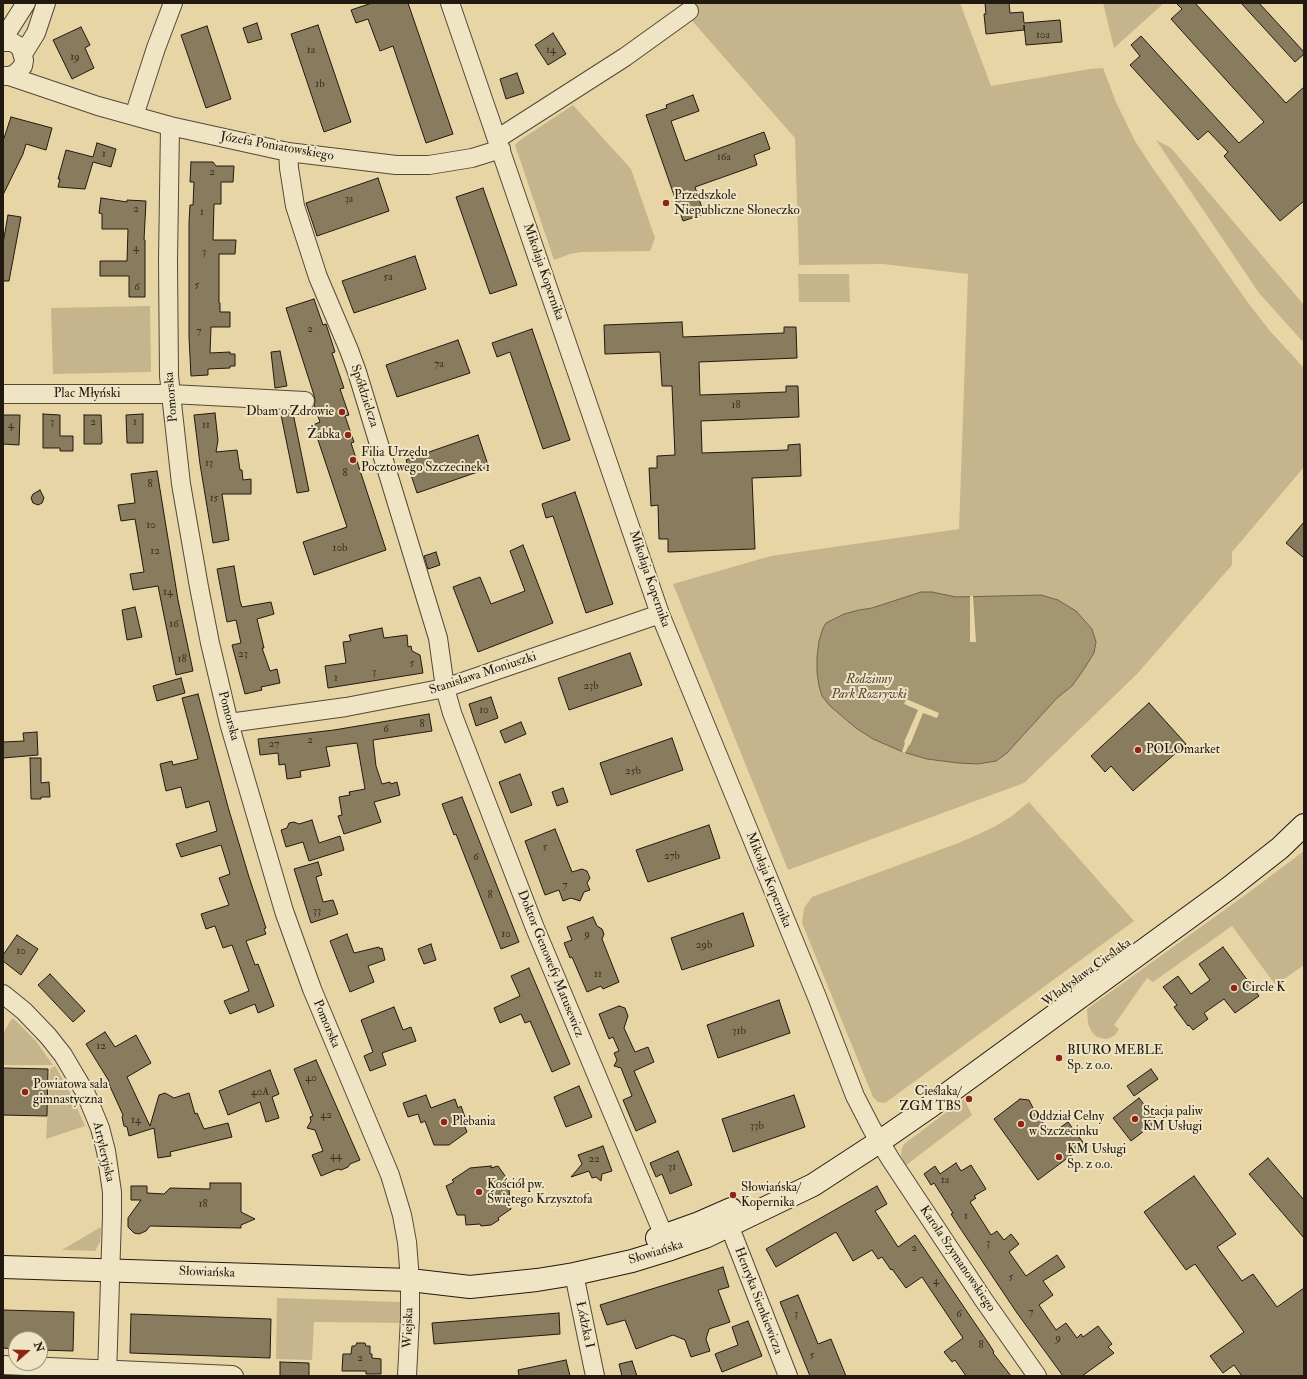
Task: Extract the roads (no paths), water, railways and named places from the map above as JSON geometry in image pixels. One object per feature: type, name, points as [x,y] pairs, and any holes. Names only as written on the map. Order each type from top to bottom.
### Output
[{"type":"street","points":[[3,40],[26,3]]},
{"type":"street","points":[[15,68],[36,33],[46,3]]},
{"type":"street","points":[[134,116],[156,48],[173,3]]},
{"type":"street","name":"Mikołaja Kopernika","points":[[450,3],[660,614],[814,990],[855,1096],[876,1135]]},
{"type":"street","name":"Józefa Poniatowskiego","points":[[3,40],[12,42],[21,49],[15,68],[37,78],[58,92],[134,116],[170,126],[288,152],[396,165],[429,165],[482,155],[689,11]]},
{"type":"street","name":"Pomorska","points":[[170,126],[168,353],[171,394],[177,451],[189,534],[210,643],[229,723],[284,911],[312,989],[395,1188],[405,1229],[410,1280]]},
{"type":"street","name":"Spółdzielcza","points":[[288,152],[295,206],[318,277],[357,372],[438,638],[445,688]]},
{"type":"street","name":"Plac Młyński","points":[[3,394],[171,394],[305,401]]},
{"type":"street","name":"Stanisława Moniuszki","points":[[229,723],[346,707],[445,688],[660,614]]},
{"type":"street","name":"Doktor Genowefy Matusewicz","points":[[445,688],[452,713],[535,928],[664,1236]]},
{"type":"street","name":"Władysława Cieślaka","points":[[876,1135],[1272,839],[1304,819]]},
{"type":"street","name":"Władysława Cieślaka","points":[[876,1135],[934,1103],[1228,888],[1280,848],[1304,825]]},
{"type":"street","name":"Artyleryjska","points":[[3,994],[24,1011],[48,1036],[63,1055],[76,1076],[93,1111],[106,1151],[110,1170],[112,1192],[107,1373]]},
{"type":"street","name":"Słowiańska","points":[[3,1267],[410,1280],[470,1287],[537,1280],[574,1274],[632,1261],[705,1237],[813,1185],[876,1135]]},
{"type":"street","name":"Słowiańska","points":[[410,1280],[534,1266],[628,1247],[664,1236],[727,1211],[876,1135]]},
{"type":"street","name":"Karola Szymanowskiego","points":[[876,1135],[980,1294],[1037,1376]]},
{"type":"street","name":"Henryka Sienkiewicza","points":[[729,1225],[788,1376]]},
{"type":"street","name":"Łódzka I","points":[[574,1274],[595,1376]]},
{"type":"street","name":"Wiejska","points":[[408,1376],[410,1280]]},
{"type":"street","points":[[3,1365],[107,1373],[234,1376]]},
{"type":"place","name":"Przedszkole Niepubliczne Słoneczko","points":[[666,203]]},
{"type":"place","name":"Dbam o Zdrowie","points":[[342,412]]},
{"type":"place","name":"Żabka","points":[[348,435]]},
{"type":"place","name":"Filia Urzędu Pocztowego Szczecinek 1","points":[[353,460]]},
{"type":"place","name":"POLOmarket","points":[[1138,750]]},
{"type":"place","name":"Circle K","points":[[1234,988]]},
{"type":"place","name":"BIURO MEBLE Sp. z o.o.","points":[[1059,1058]]},
{"type":"place","name":"Powiatowa sala gimnastyczna","points":[[25,1092]]},
{"type":"place","name":"Cieślaka/ ZGM TBS","points":[[969,1099]]},
{"type":"place","name":"Stacja paliw KM Usługi","points":[[1135,1119]]},
{"type":"place","name":"Plebania","points":[[444,1122]]},
{"type":"place","name":"Oddział Celny w Szczecinku","points":[[1021,1124]]},
{"type":"place","name":"KM Usługi Sp. z o.o.","points":[[1059,1157]]},
{"type":"place","name":"Kościół pw. Świętego Krzysztofa","points":[[479,1192]]},
{"type":"place","name":"Słowiańska/ Kopernika","points":[[733,1195]]},
{"type":"park label","name":"Rodzinny Park Rozrywki","points":[[869,688]]}]
